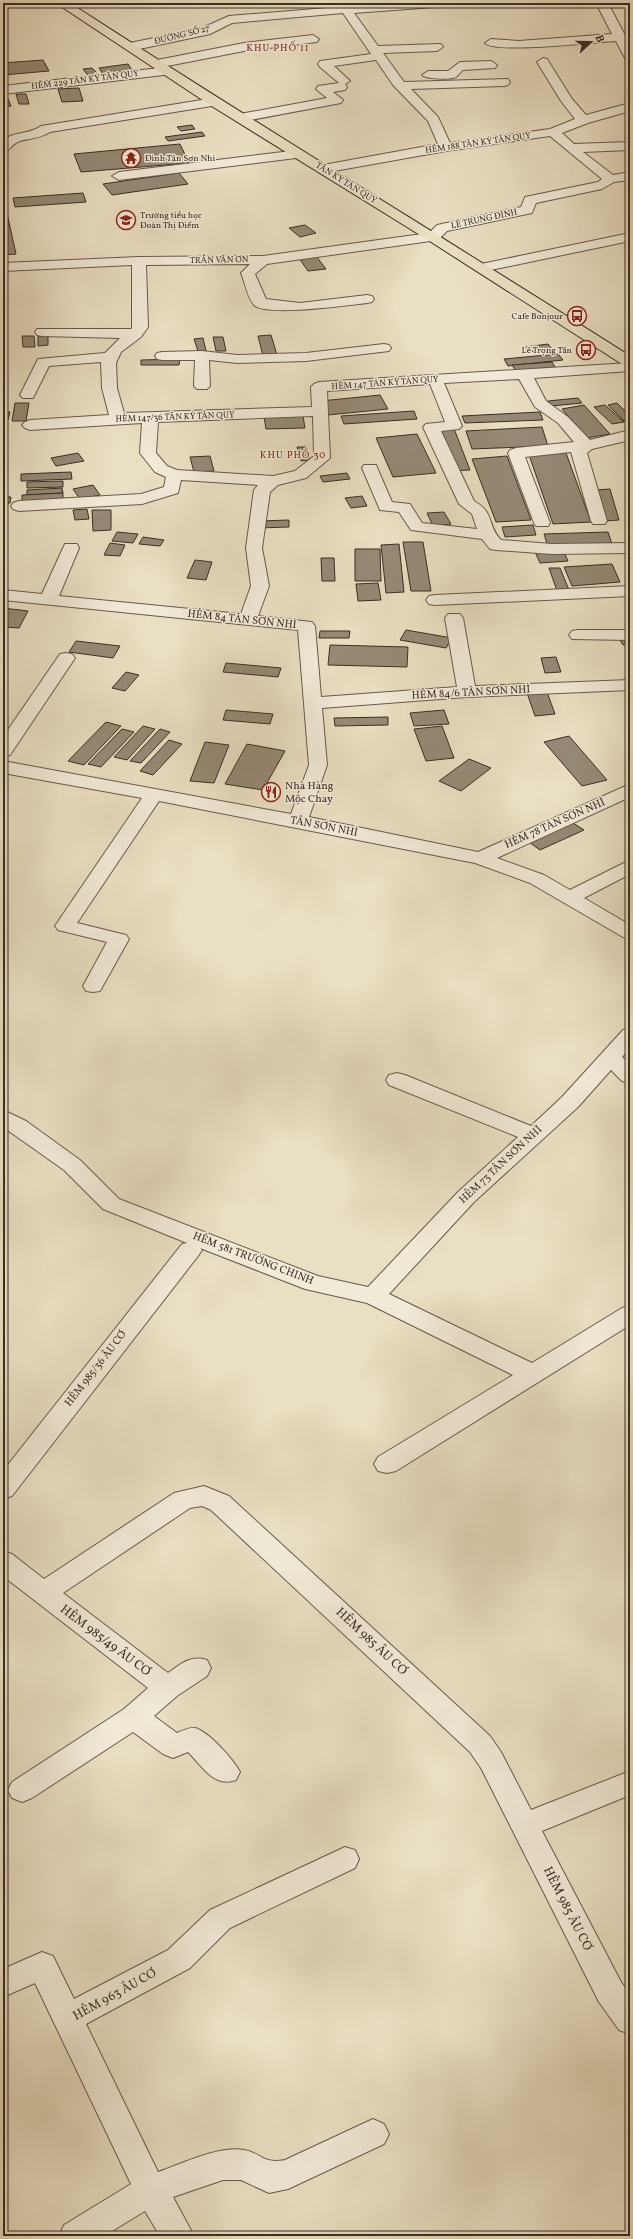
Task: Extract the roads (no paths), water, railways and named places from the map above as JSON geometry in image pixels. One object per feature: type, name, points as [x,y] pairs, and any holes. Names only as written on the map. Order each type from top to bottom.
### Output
[{"type":"main road","name":"TÂN KỲ TÂN QUÝ","points":[[62,3],[214,102],[433,237],[630,363]]},
{"type":"street","name":"ĐƯỜNG SỐ 27","points":[[130,47],[206,31],[229,20],[344,6],[448,3]]},
{"type":"street","points":[[602,3],[630,57]]},
{"type":"street","points":[[344,6],[393,77],[434,120],[446,146]]},
{"type":"street","points":[[224,8],[223,12],[229,20]]},
{"type":"street","points":[[491,43],[526,44],[619,37]]},
{"type":"street","name":"HẺM 229 TÂN KỲ TÂN QUÝ","points":[[3,90],[162,68],[244,47],[313,39]]},
{"type":"street","points":[[240,118],[337,100],[322,90],[342,84],[324,64],[377,53],[437,47]]},
{"type":"street","points":[[543,62],[565,95],[572,110],[584,120]]},
{"type":"street","points":[[393,77],[452,74],[454,70],[460,66],[491,64]]},
{"type":"street","points":[[401,86],[481,79],[504,82]]},
{"type":"street","points":[[3,149],[12,139],[38,135],[46,129],[214,102]]},
{"type":"street","name":"HẺM 188 TÂN KỲ TÂN QUÝ","points":[[323,169],[446,146],[553,132],[584,120],[630,107]]},
{"type":"street","points":[[553,132],[610,179],[630,176]]},
{"type":"street","points":[[572,148],[630,146]]},
{"type":"street","points":[[119,176],[299,154]]},
{"type":"street","name":"LÊ TRUNG ĐÌNH","points":[[433,237],[442,228],[527,210],[530,200],[602,185],[610,179]]},
{"type":"street","name":"TRẦN VĂN ƠN","points":[[3,267],[139,261],[263,260],[433,237]]},
{"type":"street","points":[[481,268],[630,237]]},
{"type":"street","points":[[263,260],[248,273],[260,303],[300,307],[367,299]]},
{"type":"street","points":[[118,419],[112,403],[108,370],[110,358],[142,327],[139,261]]},
{"type":"street","points":[[42,332],[136,334]]},
{"type":"street","points":[[162,356],[202,355],[237,359],[306,357],[384,348]]},
{"type":"street","points":[[202,355],[202,386]]},
{"type":"street","points":[[306,357],[319,387]]},
{"type":"street","points":[[28,395],[43,362],[110,358]]},
{"type":"street","name":"HẺM 147 TÂN KỲ TÂN QUÝ","points":[[273,481],[300,475],[322,458],[319,387],[630,367]]},
{"type":"street","points":[[524,374],[540,404],[563,420],[586,446]]},
{"type":"street","points":[[435,379],[454,426],[431,427],[467,504],[479,511],[487,535],[496,545],[552,549],[630,548]]},
{"type":"street","name":"HẺM 147/36 TÂN KỲ TÂN QUÝ","points":[[30,425],[118,419],[150,419],[320,411]]},
{"type":"street","points":[[150,419],[148,452],[161,469],[174,475],[273,481]]},
{"type":"street","points":[[542,523],[516,453],[586,446],[630,435]]},
{"type":"street","points":[[586,446],[579,452],[599,521]]},
{"type":"street","points":[[370,468],[386,507],[404,507],[417,527],[487,535]]},
{"type":"street","points":[[19,506],[142,499],[172,490],[174,475]]},
{"type":"street","points":[[248,620],[260,586],[254,548],[262,490],[273,481]]},
{"type":"street","points":[[48,600],[72,548]]},
{"type":"street","points":[[435,600],[630,591]]},
{"type":"street","name":"HẺM 84 TÂN SƠN NHÌ","points":[[3,595],[306,626],[318,765],[298,821]]},
{"type":"street","points":[[454,618],[468,692]]},
{"type":"street","points":[[578,635],[630,635]]},
{"type":"street","points":[[3,751],[66,658]]},
{"type":"street","name":"HẺM 84/6 TÂN SƠN NHÌ","points":[[313,702],[468,692],[630,685]]},
{"type":"street","name":"TÂN SƠN NHÌ","points":[[3,767],[298,821],[480,858],[526,874],[630,933]]},
{"type":"street","name":"HẺM 78 TÂN SƠN NHÌ","points":[[480,858],[630,790]]},
{"type":"street","points":[[93,986],[119,939],[65,926],[154,795]]},
{"type":"street","points":[[569,898],[630,866]]},
{"type":"street","name":"HẺM 73 TÂN SƠN NHÌ","points":[[373,1296],[466,1196],[570,1102],[630,1035]]},
{"type":"street","points":[[610,1057],[630,1076]]},
{"type":"street","points":[[398,1080],[533,1135]]},
{"type":"street","name":"HẺM 581 TRƯỜNG CHINH","points":[[8,1126],[72,1165],[111,1204],[313,1283],[373,1296],[533,1374]]},
{"type":"street","name":"HẺM 985/36 ÂU CƠ","points":[[3,1488],[190,1250]]},
{"type":"street","points":[[387,1464],[630,1314]]},
{"type":"street","name":"HẺM 985 ÂU CƠ","points":[[43,1593],[183,1500],[195,1496],[213,1499],[220,1503],[468,1731],[491,1760],[610,1992],[630,2020]]},
{"type":"street","points":[[3,1562],[43,1593]]},
{"type":"street","name":"HẺM 985/49 ÂU CƠ","points":[[43,1593],[168,1688]]},
{"type":"street","points":[[22,1790],[134,1717],[168,1688],[197,1668]]},
{"type":"street","points":[[134,1717],[172,1746],[193,1739],[226,1772]]},
{"type":"street","points":[[525,1826],[630,1783]]},
{"type":"street","name":"HẺM 963 ÂU CƠ","points":[[178,2236],[150,2190],[68,2018],[178,1959],[192,1948],[208,1928],[220,1919],[345,1859]]},
{"type":"street","points":[[3,1984],[42,1965],[68,2018]]},
{"type":"street","points":[[75,2236],[150,2190],[223,2164],[244,2165],[269,2178],[288,2174],[373,2134]]},
{"type":"place","name":"Đình Tân Sơn Nhì","points":[[131,158]]},
{"type":"place","name":"Trường tiểu học Đoàn Thị Điểm","points":[[126,220]]},
{"type":"place","name":"Cafe Bonjour","points":[[577,316]]},
{"type":"place","name":"Lê Trọng Tấn","points":[[586,350]]},
{"type":"place","name":"Nhà Hàng Mộc Chay","points":[[271,792]]},
{"type":"district","name":"KHU PHỐ 11","points":[[278,48]]},
{"type":"district","name":"KHU PHỐ 30","points":[[293,455]]}]
